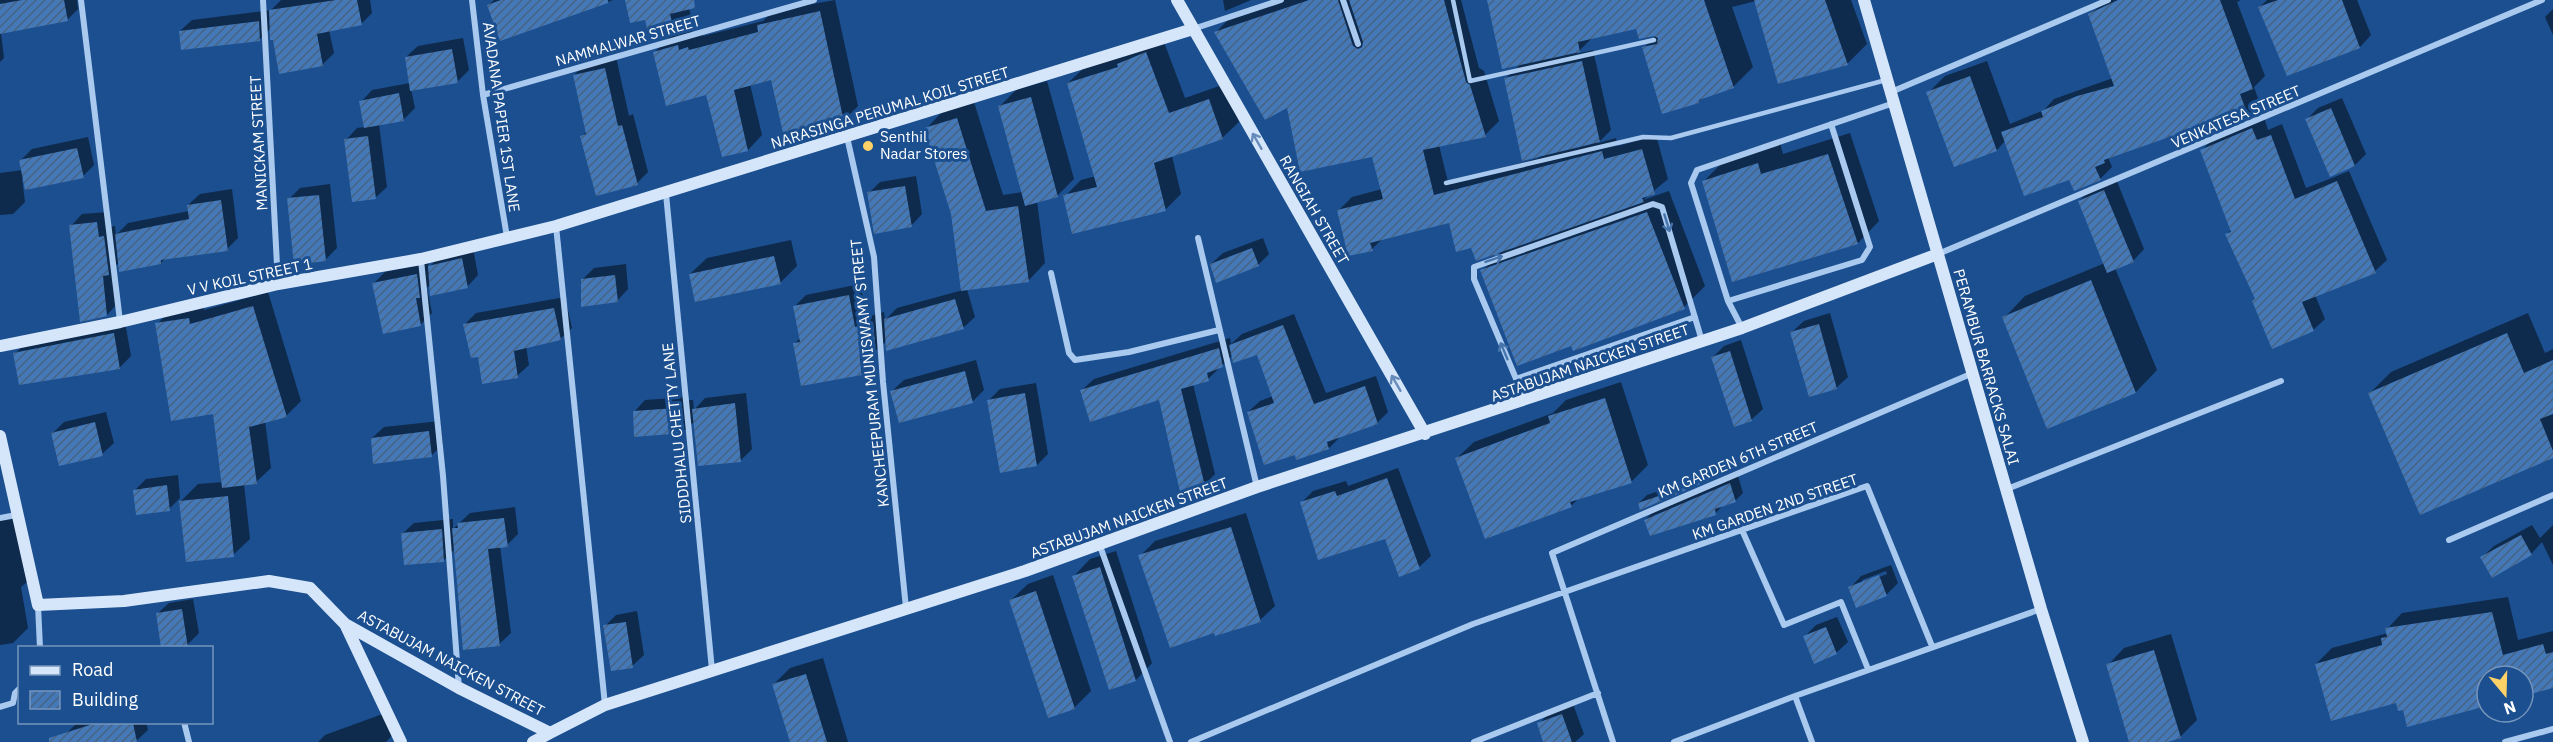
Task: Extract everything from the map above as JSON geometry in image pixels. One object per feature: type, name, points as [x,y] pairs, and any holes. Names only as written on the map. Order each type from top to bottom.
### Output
[{"type":"street","points":[[81,0],[120,322]]},
{"type":"street","name":"MANICKAM STREET","points":[[263,0],[278,284]]},
{"type":"street","name":"AVADANA PAPIER 1ST LANE","points":[[472,0],[483,95],[507,238]]},
{"type":"street","name":"NAMMALWAR STREET","points":[[483,95],[814,0]]},
{"type":"street","name":"RANGIAH STREET","points":[[1177,0],[1425,434]]},
{"type":"street","name":"NARASINGA PERUMAL KOIL STREET","points":[[507,238],[666,194],[1281,0]]},
{"type":"street","points":[[1342,0],[1358,44]]},
{"type":"street","name":"PERAMBUR BARRACKS SALAI","points":[[1864,0],[2041,609],[2083,742]]},
{"type":"street","points":[[1742,328],[1728,301],[1691,183],[1697,170],[1831,124],[1891,92],[2108,0]]},
{"type":"street","name":"VENKATESA STREET","points":[[1938,254],[2542,0]]},
{"type":"street","points":[[1728,301],[1862,260],[1866,256],[1870,247],[1831,124]]},
{"type":"street","name":"KANCHEEPURAM MUNISWAMY STREET","points":[[847,137],[873,257],[906,608]]},
{"type":"street","name":"SIDDDHALU CHETTY LANE","points":[[666,194],[712,671]]},
{"type":"street","points":[[1525,401],[1473,273],[1477,264],[1659,204],[1702,341]]},
{"type":"street","points":[[556,226],[605,705]]},
{"type":"street","name":"V V KOIL STREET 1","points":[[0,346],[120,322],[278,284],[421,259],[507,238]]},
{"type":"street","points":[[1198,238],[1257,487]]},
{"type":"street","name":"ASTABUJAM NAICKEN STREET","points":[[345,624],[459,688],[550,733],[605,705],[1100,546],[1257,487],[1425,434],[1742,328],[1938,254]]},
{"type":"street","points":[[421,259],[443,476],[459,688]]},
{"type":"street","points":[[1051,273],[1070,353],[1075,360],[1129,352],[1219,330]]},
{"type":"street","points":[[1516,379],[1695,317]]},
{"type":"street","name":"KM GARDEN 6TH STREET","points":[[1563,593],[1552,553],[1972,373]]},
{"type":"street","points":[[2006,489],[2281,381]]},
{"type":"street","points":[[0,436],[38,605],[40,646]]},
{"type":"street","name":"KM GARDEN 2ND STREET","points":[[1191,742],[1473,624],[1867,486],[1932,646]]},
{"type":"street","points":[[2449,540],[2553,495]]},
{"type":"street","points":[[0,518],[16,515]]},
{"type":"street","points":[[1742,530],[1784,625],[1841,602],[1868,669]]},
{"type":"street","points":[[1100,546],[1170,742]]},
{"type":"street","points":[[38,605],[124,601],[269,581],[309,588],[345,624],[401,742]]},
{"type":"street","points":[[1563,593],[1613,742]]},
{"type":"street","points":[[1674,742],[1868,669],[2041,609]]},
{"type":"street","points":[[0,707],[13,703],[18,690]]},
{"type":"street","points":[[1474,742],[1598,693]]},
{"type":"street","points":[[1795,696],[1812,742]]},
{"type":"street","points":[[184,724],[189,742]]},
{"type":"street","points":[[2505,742],[2553,729]]},
{"type":"street","points":[[533,742],[550,733]]},
{"type":"lane","points":[[1453,0],[1470,81],[1654,40]]},
{"type":"lane","points":[[1446,183],[1643,137],[1671,138],[1891,92]]},
{"type":"building","points":[[22,0],[64,0],[68,21],[0,34],[0,4]]},
{"type":"building","points":[[336,0],[357,0],[362,25],[317,34],[323,66],[279,74],[273,40],[270,40],[269,10]]},
{"type":"building","points":[[501,0],[608,0],[608,3],[500,41],[487,5]]},
{"type":"building","points":[[625,0],[694,0],[695,8],[670,14],[675,34],[650,41],[645,20],[630,23]]},
{"type":"building","points":[[1309,0],[1338,0],[1353,46],[1358,49],[1362,47],[1363,42],[1349,0],[1444,0],[1466,82],[1470,85],[1486,137],[1423,150],[1434,195],[1602,151],[1604,159],[1642,149],[1655,194],[1642,198],[1644,202],[1476,261],[1471,248],[1456,252],[1449,223],[1370,243],[1373,251],[1348,256],[1337,210],[1383,199],[1372,157],[1300,172],[1287,108],[1265,120],[1214,32]]},
{"type":"building","points":[[1487,0],[1704,0],[1734,88],[1699,100],[1699,103],[1662,114],[1642,47],[1657,44],[1658,38],[1654,36],[1639,39],[1636,29],[1578,42],[1580,52],[1502,69]]},
{"type":"building","points":[[1754,0],[1825,0],[1848,65],[1778,84]]},
{"type":"building","points":[[2118,0],[2220,0],[2253,89],[2240,94],[2249,118],[2196,140],[2192,129],[2104,160],[2105,163],[2095,167],[2101,180],[2074,191],[2069,180],[2024,196],[2001,132],[2043,117],[2041,111],[2077,96],[2114,86],[2088,14]]},
{"type":"building","points":[[2278,0],[2342,0],[2360,48],[2287,76],[2258,7]]},
{"type":"building","points":[[820,11],[844,122],[784,137],[771,80],[734,90],[748,151],[722,157],[706,95],[666,106],[653,52],[678,45],[679,50],[688,47],[689,50],[758,32],[757,25]]},
{"type":"building","points":[[259,21],[260,41],[181,50],[179,31]]},
{"type":"building","points":[[452,49],[458,83],[410,91],[405,57]]},
{"type":"building","points":[[1146,52],[1169,113],[1209,99],[1223,139],[1154,163],[1166,211],[1072,234],[1063,195],[1097,187],[1067,83],[1118,67],[1117,64]]},
{"type":"building","points":[[1582,61],[1600,142],[1522,161],[1504,78]]},
{"type":"building","points":[[605,68],[618,126],[622,125],[638,185],[596,196],[580,136],[586,134],[573,75]]},
{"type":"building","points":[[1970,76],[1997,151],[1954,167],[1926,92]]},
{"type":"building","points":[[399,93],[404,121],[364,128],[359,101]]},
{"type":"building","points":[[1031,97],[1058,197],[1025,206],[998,106]]},
{"type":"building","points":[[2331,108],[2355,166],[2330,177],[2305,119]]},
{"type":"building","points":[[957,118],[986,211],[1018,206],[1029,282],[961,291],[951,214],[924,128]]},
{"type":"building","points":[[2252,128],[2257,140],[2271,135],[2295,199],[2337,181],[2376,273],[2302,302],[2314,331],[2272,349],[2252,301],[2255,299],[2225,234],[2231,232],[2200,150]]},
{"type":"building","points":[[368,136],[376,199],[352,202],[344,139]]},
{"type":"building","points":[[77,148],[84,178],[25,190],[19,160]]},
{"type":"building","points":[[1828,154],[1858,244],[1732,282],[1702,181],[1758,163],[1761,174]]},
{"type":"building","points":[[905,186],[912,227],[874,234],[867,192]]},
{"type":"building","points":[[2104,190],[2134,262],[2107,273],[2078,201]]},
{"type":"building","points":[[319,195],[326,261],[294,265],[287,198]]},
{"type":"building","points":[[221,200],[228,251],[161,260],[161,264],[119,272],[115,234],[189,219],[187,205]]},
{"type":"building","points":[[1647,212],[1685,309],[1573,351],[1571,346],[1517,366],[1480,270]]},
{"type":"building","points":[[97,222],[99,237],[104,236],[109,275],[103,276],[107,316],[80,322],[69,225]]},
{"type":"building","points":[[1252,248],[1259,266],[1216,283],[1210,264]]},
{"type":"building","points":[[774,256],[781,284],[695,302],[689,274]]},
{"type":"building","points":[[462,258],[468,288],[430,296],[428,266]]},
{"type":"building","points":[[417,274],[420,298],[416,298],[421,326],[383,334],[372,283]]},
{"type":"building","points":[[615,275],[618,302],[581,307],[581,279]]},
{"type":"building","points":[[2091,280],[2136,393],[2047,429],[2002,317]]},
{"type":"building","points":[[849,295],[855,327],[873,322],[876,354],[860,358],[862,375],[801,386],[793,343],[800,342],[793,306]]},
{"type":"building","points":[[955,299],[964,329],[886,351],[884,319]]},
{"type":"building","points":[[253,306],[287,417],[249,427],[257,484],[222,488],[213,414],[171,421],[155,323],[189,318],[190,324]]},
{"type":"building","points":[[554,308],[561,340],[514,351],[518,378],[482,384],[478,357],[471,358],[463,324]]},
{"type":"building","points":[[1819,324],[1837,389],[1809,397],[1790,332]]},
{"type":"building","points":[[1283,325],[1314,404],[1365,386],[1378,424],[1327,442],[1329,449],[1296,460],[1295,455],[1264,465],[1247,412],[1274,403],[1257,355],[1233,363],[1229,345]]},
{"type":"building","points":[[114,333],[120,369],[19,385],[13,353]]},
{"type":"building","points":[[2507,333],[2524,373],[2553,360],[2553,414],[2540,419],[2553,451],[2553,458],[2420,515],[2368,393]]},
{"type":"building","points":[[1219,348],[1223,367],[1207,373],[1209,381],[1181,389],[1205,486],[1180,492],[1159,400],[1090,422],[1080,390]]},
{"type":"building","points":[[1730,351],[1752,421],[1734,427],[1711,357]]},
{"type":"building","points":[[965,371],[973,403],[899,423],[890,391]]},
{"type":"building","points":[[1025,393],[1037,466],[1000,473],[987,400]]},
{"type":"building","points":[[1605,398],[1632,483],[1570,502],[1572,507],[1485,539],[1455,458],[1550,423],[1548,416]]},
{"type":"building","points":[[735,403],[741,462],[698,466],[692,409]]},
{"type":"building","points":[[677,408],[677,411],[682,410],[684,433],[634,437],[633,411]]},
{"type":"building","points":[[95,422],[103,456],[59,466],[51,433]]},
{"type":"building","points":[[429,431],[432,457],[373,464],[371,438]]},
{"type":"building","points":[[1726,473],[1640,510],[1638,503]]},
{"type":"building","points":[[1387,478],[1420,569],[1399,577],[1385,539],[1318,560],[1300,502],[1335,491],[1337,496]]},
{"type":"building","points":[[1730,483],[1736,502],[1715,509],[1716,515],[1650,536],[1644,520]]},
{"type":"building","points":[[167,485],[170,511],[136,515],[133,490]]},
{"type":"building","points":[[228,496],[234,557],[186,562],[179,501]]},
{"type":"building","points":[[504,518],[508,547],[488,549],[500,646],[463,650],[452,528],[458,528],[457,523]]},
{"type":"building","points":[[1231,527],[1261,622],[1215,636],[1214,633],[1170,648],[1138,555]]},
{"type":"building","points":[[442,529],[444,562],[404,565],[401,533]]},
{"type":"building","points":[[2521,535],[2532,555],[2492,578],[2480,557]]},
{"type":"building","points":[[1100,567],[1136,681],[1109,690],[1072,576]]},
{"type":"building","points":[[1879,575],[1887,596],[1856,608],[1848,587]]},
{"type":"building","points":[[1036,591],[1075,709],[1048,718],[1009,600]]},
{"type":"building","points":[[182,609],[188,646],[161,646],[156,613]]},
{"type":"building","points":[[2492,612],[2503,655],[2543,644],[2546,654],[2553,652],[2553,688],[2535,693],[2535,664],[2475,664],[2475,709],[2407,727],[2403,710],[2398,711],[2396,703],[2331,721],[2315,664],[2382,645],[2381,638],[2387,637],[2385,628]]},
{"type":"building","points":[[626,622],[633,668],[611,671],[603,625]]},
{"type":"building","points":[[1826,627],[1837,654],[1814,664],[1803,636]]},
{"type":"building","points":[[2154,650],[2181,738],[2168,742],[2129,742],[2106,664]]},
{"type":"building","points":[[806,674],[827,742],[790,742],[772,684]]},
{"type":"building","points":[[1562,714],[1572,742],[1543,742],[1537,723]]},
{"type":"building","points":[[93,724],[133,724],[137,742],[49,742],[49,738]]},
{"type":"place","name":"Senthil Nadar Stores","points":[[868,146]]}]
